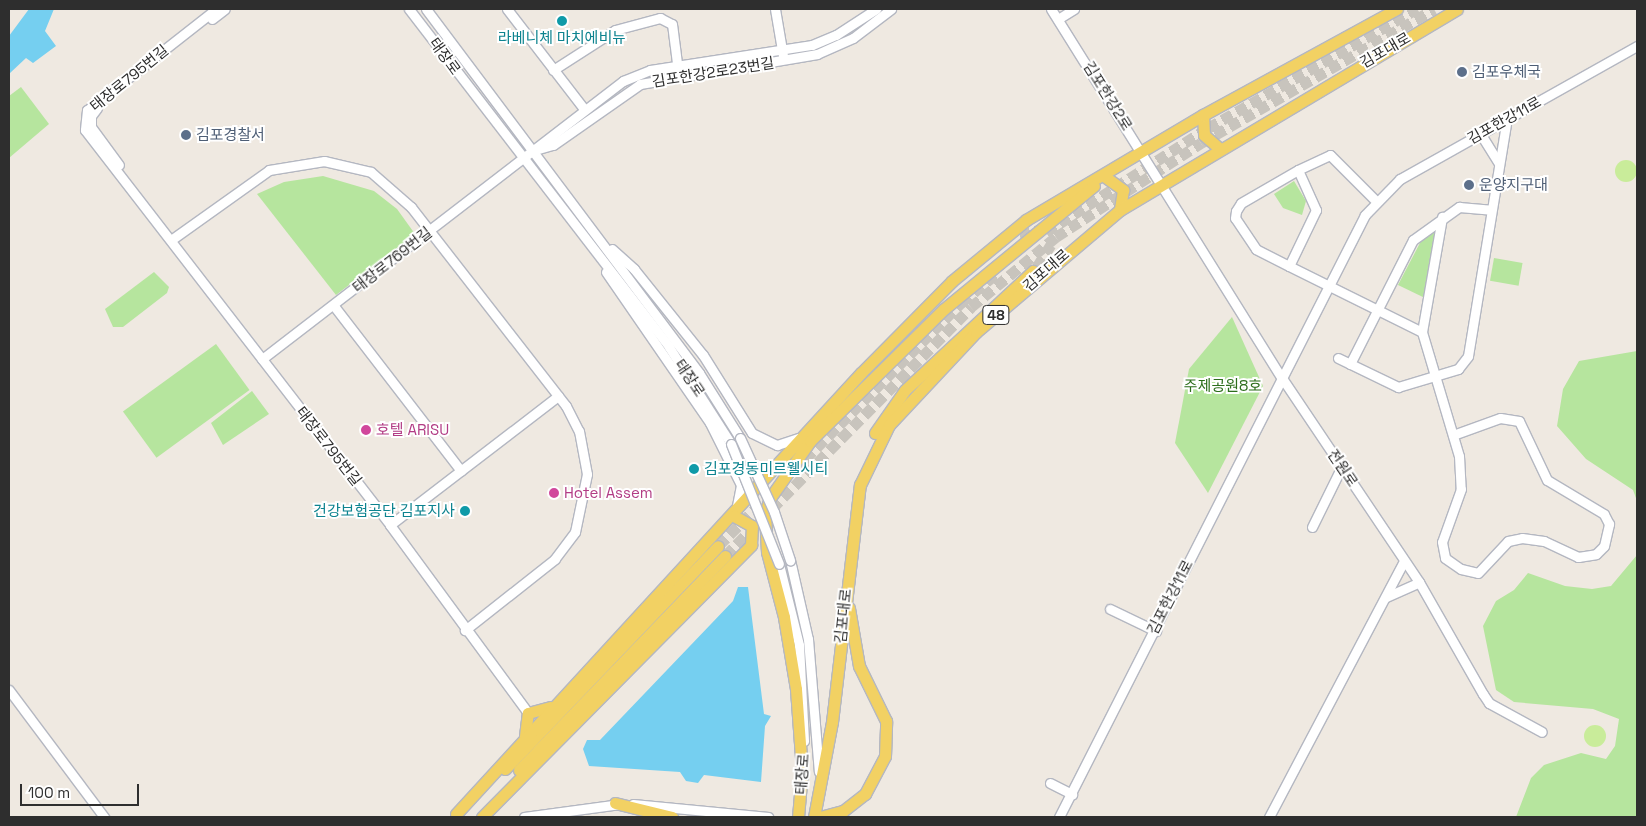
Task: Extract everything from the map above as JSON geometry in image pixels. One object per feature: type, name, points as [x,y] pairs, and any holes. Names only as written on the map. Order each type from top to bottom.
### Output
[{"type":"main road","name":"김포대로","points":[[454,816],[552,706],[734,516],[804,436],[952,281],[1026,220],[1104,176],[1203,114],[1397,9]]},
{"type":"main road","name":"김포대로","points":[[820,772],[832,722],[846,587],[862,477],[889,425],[941,366],[1041,273],[1120,210],[1457,9]]},
{"type":"main road","points":[[1203,114],[1204,135],[1220,149]]},
{"type":"main road","points":[[827,423],[944,309],[1104,176],[1123,190],[1120,210]]},
{"type":"main road","points":[[777,484],[827,423],[951,294],[1020,236]]},
{"type":"main road","points":[[862,477],[868,446],[906,390],[1037,267]]},
{"type":"main road","points":[[802,771],[791,650],[765,532],[765,513],[777,484],[804,436]]},
{"type":"main road","points":[[482,817],[751,545],[752,526],[734,516]]},
{"type":"main road","name":"김포대로","points":[[454,816],[518,758],[721,551],[472,817]]},
{"type":"main road","points":[[820,817],[843,811],[865,794],[881,770],[888,739],[886,721],[854,649],[846,587]]},
{"type":"main road","points":[[525,738],[528,713],[552,706]]},
{"type":"main road","name":"태장로","points":[[798,817],[802,771]]},
{"type":"main road","name":"태장로","points":[[814,817],[820,772]]},
{"type":"main road","points":[[615,804],[672,817]]},
{"type":"street","name":"태장로795번길","points":[[127,181],[90,140],[83,123],[87,110],[216,9]]},
{"type":"street","name":"태장로795번길","points":[[225,9],[91,116],[95,135],[171,240],[390,525],[465,630],[528,713]]},
{"type":"street","name":"태장로","points":[[409,9],[520,159],[590,244],[691,377],[730,444],[779,564],[794,618],[805,688],[802,771]]},
{"type":"street","name":"태장로","points":[[426,9],[699,373],[740,438],[774,512],[790,560],[808,638],[820,772]]},
{"type":"street","points":[[507,9],[584,109]]},
{"type":"street","points":[[775,9],[783,56]]},
{"type":"street","name":"김포한강2로23번길","points":[[532,150],[584,109],[633,75],[678,65],[783,56],[836,35],[876,9]]},
{"type":"street","name":"김포한강2로23번길","points":[[532,150],[553,145],[629,88],[843,43],[891,9]]},
{"type":"street","name":"김포한강2로","points":[[1051,9],[1162,184]]},
{"type":"street","points":[[1058,19],[1074,9]]},
{"type":"street","points":[[553,70],[614,30],[660,18],[672,24],[679,76]]},
{"type":"street","name":"김포한강11로","points":[[1061,817],[1329,284],[1376,201],[1400,179],[1637,46]]},
{"type":"street","points":[[1338,358],[1398,387],[1458,369],[1468,356],[1507,118]]},
{"type":"street","points":[[1480,133],[1499,164]]},
{"type":"street","name":"태장로769번길","points":[[262,359],[334,306],[532,150]]},
{"type":"street","points":[[1376,201],[1330,155],[1298,170],[1241,203],[1235,218],[1256,249],[1422,332]]},
{"type":"street","points":[[171,240],[255,178],[305,161],[339,162],[371,172],[397,191],[430,230],[558,396],[574,418],[586,457],[587,491],[576,532],[555,559],[465,630]]},
{"type":"street","points":[[1289,266],[1316,210],[1298,170]]},
{"type":"street","name":"전원로","points":[[1162,184],[1282,378],[1419,582],[1489,703],[1542,732]]},
{"type":"street","points":[[1350,364],[1413,240],[1442,217],[1466,206],[1491,210]]},
{"type":"street","points":[[1442,217],[1422,332],[1434,377],[1453,434],[1460,489],[1442,550],[1453,566],[1469,573],[1485,570],[1499,548],[1522,538],[1544,541],[1578,557],[1596,554],[1604,546],[1609,524],[1604,514],[1547,480],[1519,421],[1500,418],[1453,434]]},
{"type":"street","points":[[596,235],[634,269],[703,355],[752,433],[777,444],[804,436]]},
{"type":"street","points":[[590,244],[710,423],[741,485],[734,516]]},
{"type":"street","points":[[334,306],[461,471]]},
{"type":"street","points":[[390,525],[558,396]]},
{"type":"street","points":[[1312,527],[1342,466]]},
{"type":"street","points":[[1269,817],[1404,561]]},
{"type":"street","points":[[1386,597],[1419,582]]},
{"type":"street","points":[[1110,609],[1154,631]]},
{"type":"street","name":"김포한강11로","points":[[1061,817],[1154,631]]},
{"type":"street","points":[[9,690],[104,817]]},
{"type":"street","points":[[1050,783],[1072,794]]},
{"type":"street","points":[[524,817],[615,804],[678,806],[768,817]]},
{"type":"green space","points":[[21,87],[49,124],[9,158],[9,96]]},
{"type":"green space","points":[[1626,160],[1634,163],[1637,171],[1634,179],[1626,182],[1618,179],[1615,171],[1618,163]]},
{"type":"green space","points":[[323,176],[374,191],[397,209],[415,234],[336,295],[257,194],[284,182]]},
{"type":"green space","points":[[1294,181],[1306,201],[1302,215],[1283,208],[1274,194]]},
{"type":"green space","points":[[1437,230],[1427,299],[1398,285],[1421,241]]},
{"type":"green space","points":[[1494,258],[1523,263],[1519,286],[1490,281]]},
{"type":"green space","points":[[154,272],[169,287],[167,293],[123,327],[113,327],[105,309]]},
{"type":"green space","name":"주제공원8호","points":[[1232,317],[1263,386],[1208,493],[1175,443],[1189,369]]},
{"type":"green space","points":[[216,344],[250,390],[156,458],[123,412]]},
{"type":"green space","points":[[1637,351],[1637,501],[1633,490],[1586,459],[1557,426],[1563,389],[1579,361]]},
{"type":"green space","points":[[252,391],[269,414],[223,445],[211,423]]},
{"type":"green space","points":[[1637,555],[1637,817],[1516,817],[1531,778],[1544,765],[1581,753],[1606,759],[1615,746],[1619,719],[1593,709],[1514,702],[1496,690],[1483,626],[1496,601],[1514,590],[1528,573],[1565,586],[1592,589],[1611,586]]},
{"type":"green space","points":[[1591,725],[1599,725],[1606,732],[1606,740],[1599,747],[1591,747],[1584,740],[1584,732]]},
{"type":"water","points":[[29,9],[54,9],[45,31],[56,46],[33,63],[26,58],[9,74],[9,36]]},
{"type":"water","points":[[738,587],[748,587],[764,714],[771,716],[765,726],[761,782],[704,775],[698,783],[686,781],[680,772],[589,766],[583,749],[587,740],[600,740],[733,601]]},
{"type":"tunnel","points":[[1046,232],[1208,128],[1417,9]]},
{"type":"tunnel","points":[[725,556],[971,307],[1056,237],[1201,143],[1434,9]]},
{"type":"tunnel","points":[[1020,236],[1041,229]]},
{"type":"tunnel","points":[[1037,267],[1051,245]]},
{"type":"tunnel","points":[[793,471],[961,303],[997,273]]},
{"type":"tunnel","points":[[718,546],[773,491]]},
{"type":"place","name":"라베니체 마치에비뉴","points":[[562,21]]},
{"type":"place","name":"김포우체국","points":[[1462,72]]},
{"type":"place","name":"김포경찰서","points":[[186,135]]},
{"type":"place","name":"운양지구대","points":[[1469,185]]},
{"type":"place","name":"호텔 ARISU","points":[[366,430]]},
{"type":"place","name":"김포경동미르웰시티","points":[[694,469]]},
{"type":"place","name":"Hotel Assem","points":[[554,493]]},
{"type":"place","name":"건강보험공단 김포지사","points":[[465,511]]}]
